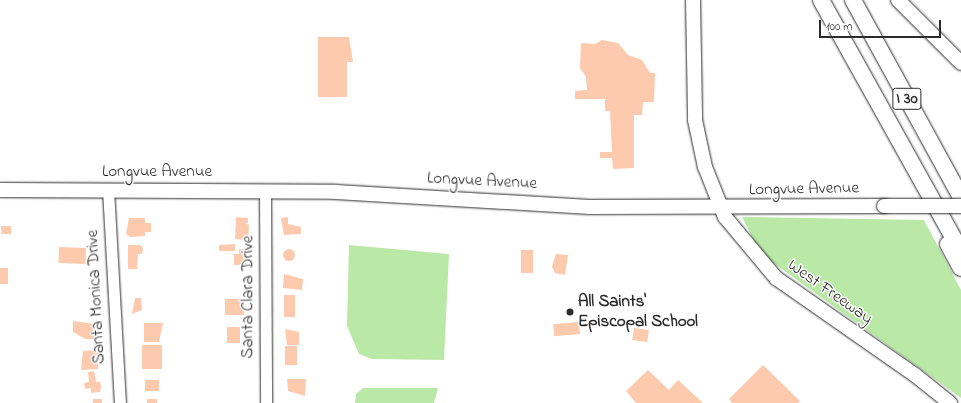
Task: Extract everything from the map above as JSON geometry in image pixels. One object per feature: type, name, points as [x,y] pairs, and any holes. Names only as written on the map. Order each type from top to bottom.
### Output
[{"type":"highway","name":"I 30","points":[[821,0],[961,252]]},
{"type":"highway","name":"I 30","points":[[853,0],[961,197]]},
{"type":"highway","points":[[906,154],[911,178],[961,268]]},
{"type":"main road","name":"West Freeway","points":[[693,0],[695,120],[706,167],[720,208],[740,238],[776,278],[916,375],[950,403]]},
{"type":"main road","points":[[898,0],[961,63]]},
{"type":"main road","name":"Longvue Avenue","points":[[0,190],[108,189],[265,191],[496,199],[590,207],[720,208],[961,206]]},
{"type":"street","name":"Santa Monica Drive","points":[[108,189],[120,403]]},
{"type":"street","name":"Santa Clara Drive","points":[[265,191],[266,403]]},
{"type":"green space","points":[[742,217],[924,220],[961,290],[961,398],[761,254]]},
{"type":"green space","points":[[349,245],[449,254],[444,360],[372,359],[359,354],[347,326]]},
{"type":"green space","points":[[363,388],[438,388],[434,403],[355,403],[356,394]]},
{"type":"building","points":[[318,37],[349,37],[353,62],[347,62],[347,97],[318,97]]},
{"type":"building","points":[[602,40],[618,43],[628,55],[642,60],[650,73],[655,73],[654,102],[643,102],[642,115],[634,115],[634,168],[613,169],[612,158],[600,158],[600,152],[612,152],[610,111],[605,111],[605,99],[575,99],[575,91],[587,90],[586,77],[580,68],[581,43],[595,44]]},
{"type":"building","points":[[236,217],[248,218],[248,223],[245,223],[249,225],[248,240],[235,239]]},
{"type":"building","points":[[288,217],[288,224],[301,227],[301,234],[284,235],[281,218]]},
{"type":"building","points":[[129,218],[145,218],[145,223],[151,223],[151,232],[145,232],[145,236],[130,237],[126,234]]},
{"type":"building","points":[[1,226],[11,226],[11,234],[2,234],[2,240]]},
{"type":"building","points":[[235,244],[235,251],[219,251],[219,245]]},
{"type":"building","points":[[128,245],[140,245],[143,248],[142,254],[138,254],[137,269],[128,269]]},
{"type":"building","points":[[59,247],[86,248],[85,264],[58,263]]},
{"type":"building","points":[[239,249],[245,249],[246,265],[234,265],[234,254],[239,254]]},
{"type":"building","points":[[289,249],[293,251],[295,255],[293,259],[289,261],[285,259],[283,255],[285,251]]},
{"type":"building","points":[[521,250],[533,250],[533,273],[521,273]]},
{"type":"building","points":[[556,254],[568,255],[565,275],[555,273],[552,267]]},
{"type":"building","points":[[0,268],[8,268],[8,284],[0,284]]},
{"type":"building","points":[[284,274],[303,279],[302,290],[283,288]]},
{"type":"building","points":[[284,295],[295,295],[295,317],[284,317]]},
{"type":"building","points":[[135,298],[141,298],[142,310],[132,314]]},
{"type":"building","points":[[225,299],[244,299],[244,315],[225,315]]},
{"type":"building","points":[[73,321],[95,324],[92,334],[95,339],[85,339],[73,332]]},
{"type":"building","points":[[579,322],[580,334],[554,336],[553,324]]},
{"type":"building","points":[[144,323],[163,323],[159,342],[144,342]]},
{"type":"building","points":[[227,327],[240,327],[240,343],[227,343]]},
{"type":"building","points":[[634,328],[649,330],[647,342],[632,340]]},
{"type":"building","points":[[285,329],[299,332],[299,345],[287,345]]},
{"type":"building","points":[[142,345],[162,345],[162,369],[142,369]]},
{"type":"building","points":[[285,346],[297,346],[297,365],[285,365]]},
{"type":"building","points":[[98,350],[98,369],[81,370],[83,351]]},
{"type":"building","points":[[763,365],[800,401],[798,403],[732,403],[729,399]]},
{"type":"building","points":[[648,370],[669,390],[678,380],[703,403],[636,403],[626,391]]},
{"type":"building","points":[[94,371],[96,382],[100,382],[101,387],[100,392],[91,393],[91,388],[85,389],[84,383],[89,382],[88,372]]},
{"type":"building","points":[[287,379],[306,379],[305,396],[288,391]]},
{"type":"building","points":[[145,380],[159,380],[159,391],[145,391]]},
{"type":"building","points":[[93,399],[102,399],[102,403],[93,403]]},
{"type":"building","points":[[147,399],[157,399],[157,403],[147,403]]},
{"type":"place","name":"All Saints' Episcopal School","points":[[570,312]]}]
